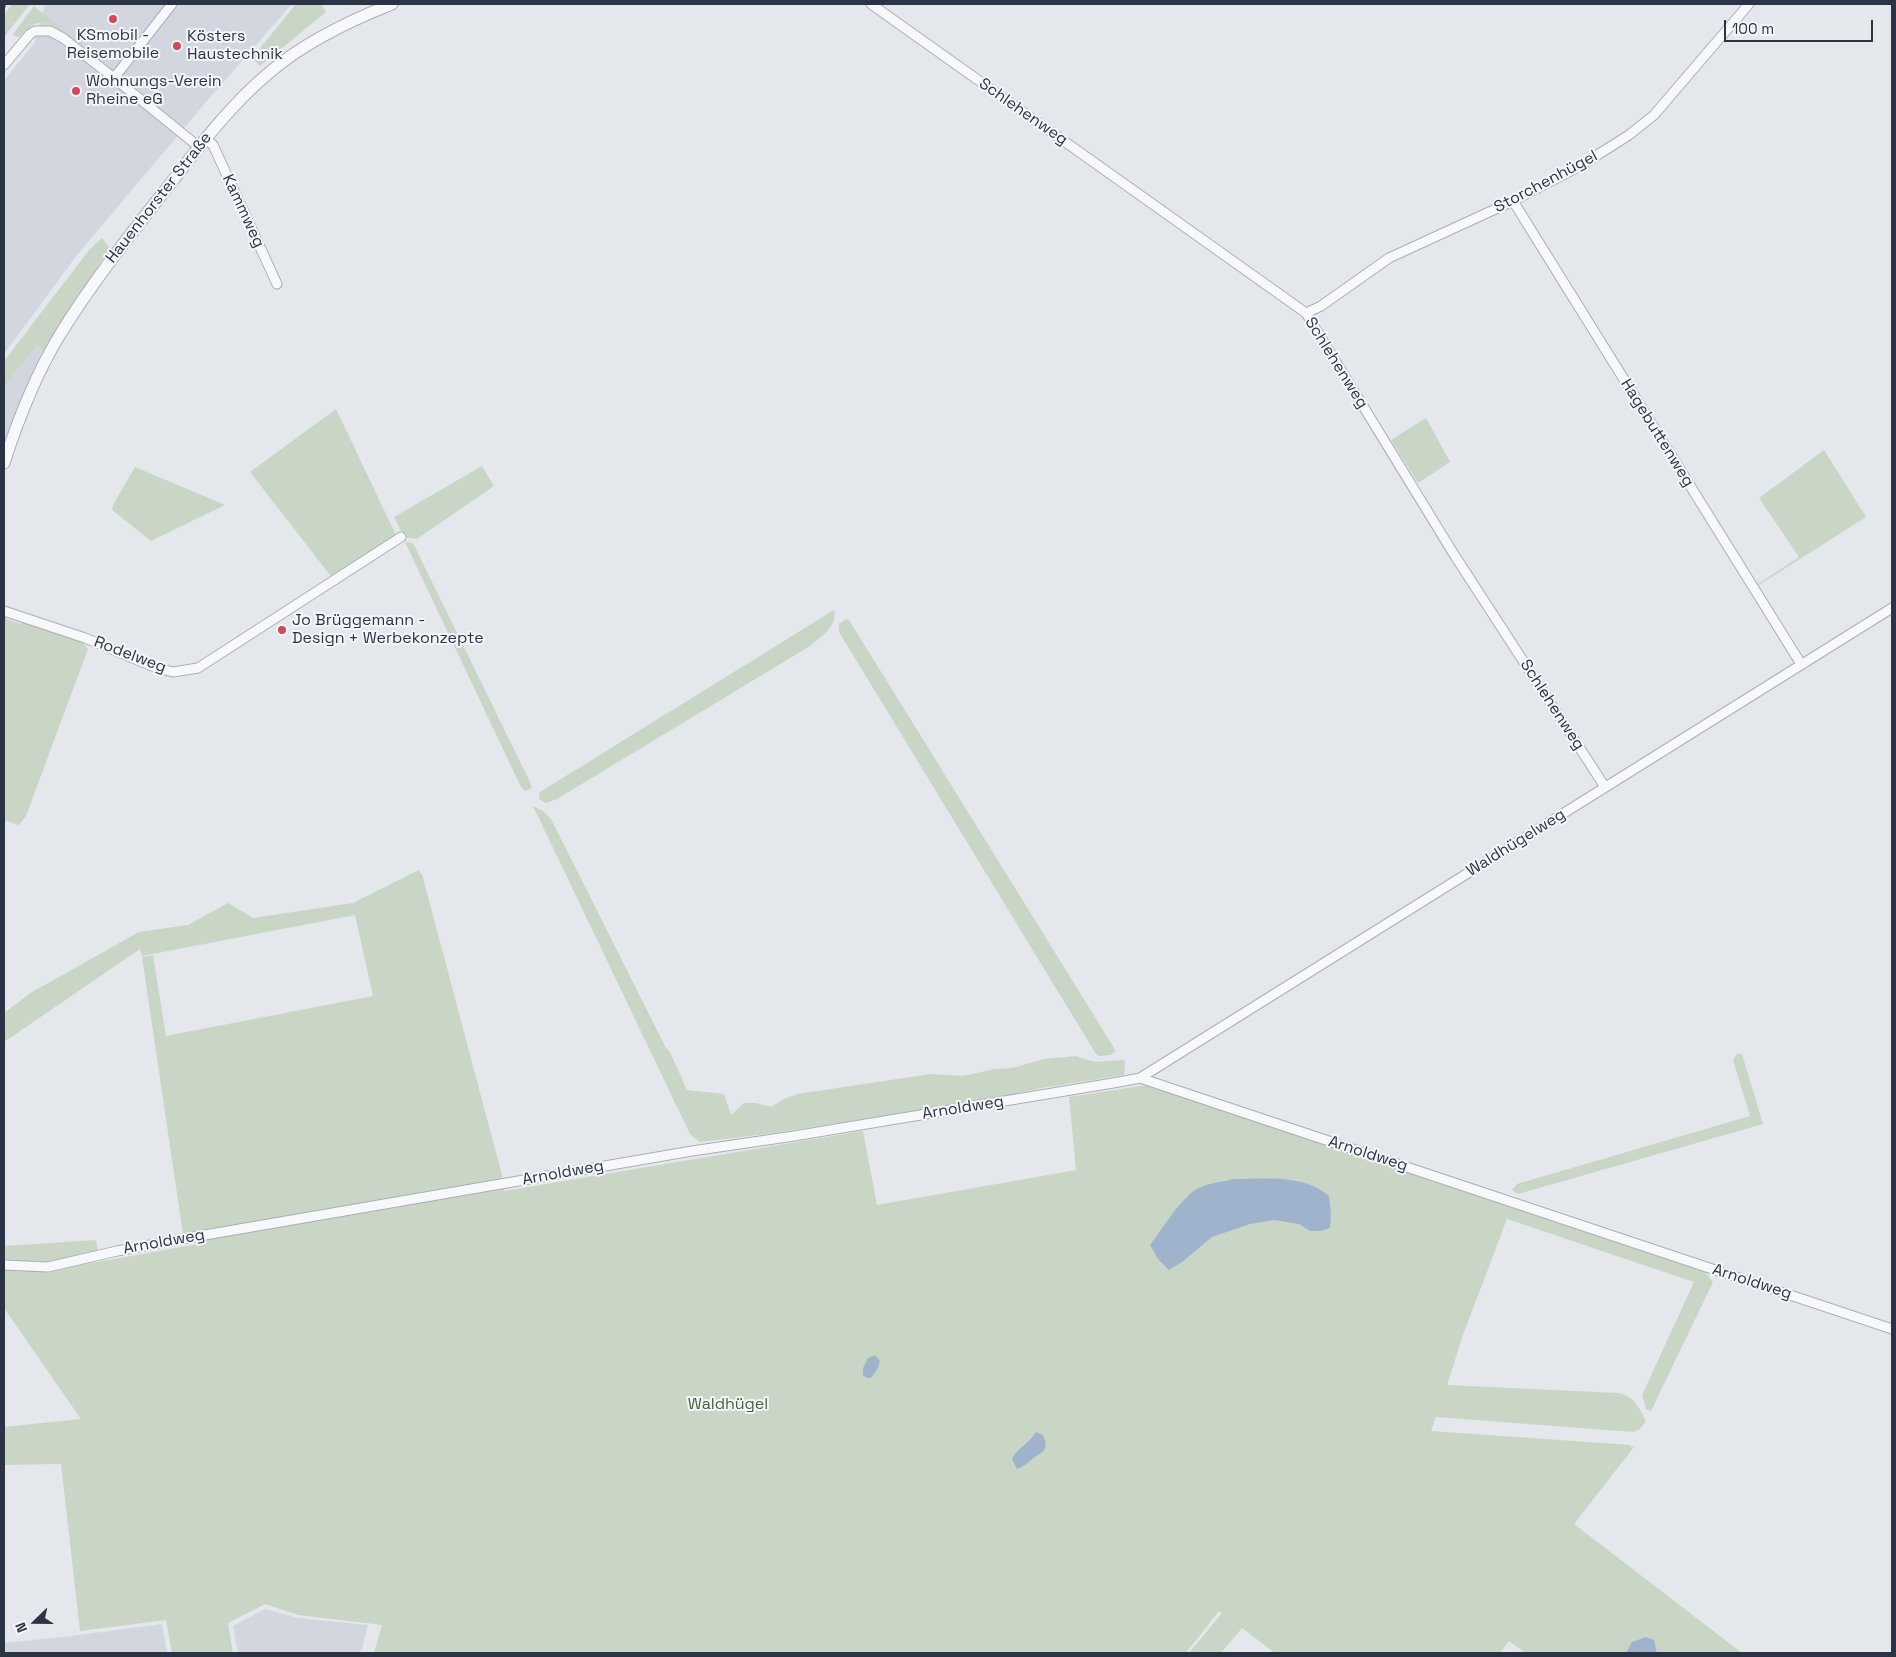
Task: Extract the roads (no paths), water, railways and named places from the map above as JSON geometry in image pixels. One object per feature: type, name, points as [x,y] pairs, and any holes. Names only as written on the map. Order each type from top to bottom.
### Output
[{"type":"street","points":[[114,78],[172,4]]},
{"type":"street","name":"Hauenhorster Straße","points":[[4,462],[35,382],[57,339],[105,266],[202,143],[231,109],[270,71],[316,40],[366,14],[392,4]]},
{"type":"street","name":"Schlehenweg","points":[[870,4],[1306,313],[1455,556],[1605,787]]},
{"type":"street","name":"Storchenhügel","points":[[1306,313],[1321,306],[1389,258],[1514,201],[1580,166],[1628,136],[1654,115],[1749,4]]},
{"type":"street","name":"Kammweg","points":[[4,65],[35,30],[50,31],[63,38],[202,143],[213,145],[277,284]]},
{"type":"street","name":"Hagebuttenweg","points":[[1514,201],[1801,664]]},
{"type":"street","name":"Rodelweg","points":[[4,611],[85,638],[157,668],[173,672],[198,668],[401,537]]},
{"type":"street","name":"Waldhügelweg","points":[[1140,1078],[1892,608]]},
{"type":"street","name":"Arnoldweg","points":[[4,1265],[48,1267],[117,1251],[205,1235],[692,1151],[1140,1078],[1892,1329]]},
{"type":"water","points":[[1234,1179],[1284,1179],[1308,1184],[1319,1189],[1329,1196],[1330,1228],[1321,1231],[1310,1231],[1299,1224],[1275,1220],[1250,1224],[1212,1237],[1182,1262],[1169,1270],[1158,1259],[1150,1245],[1177,1208],[1195,1190],[1209,1184]]},
{"type":"water","points":[[875,1355],[880,1361],[878,1368],[871,1378],[867,1378],[863,1375],[863,1368],[868,1358]]},
{"type":"water","points":[[1036,1432],[1043,1435],[1046,1445],[1044,1450],[1017,1469],[1012,1459]]},
{"type":"water","points":[[1646,1637],[1654,1640],[1657,1653],[1626,1653],[1632,1642]]},
{"type":"place","name":"KSmobil - Reisemobile","points":[[113,19]]},
{"type":"place","name":"Kösters Haustechnik","points":[[177,46]]},
{"type":"place","name":"Wohnungs-Verein Rheine eG","points":[[76,91]]},
{"type":"place","name":"Jo Brüggemann - Design + Werbekonzepte","points":[[282,630]]},
{"type":"park label","name":"Waldhügel","points":[[728,1405]]}]
